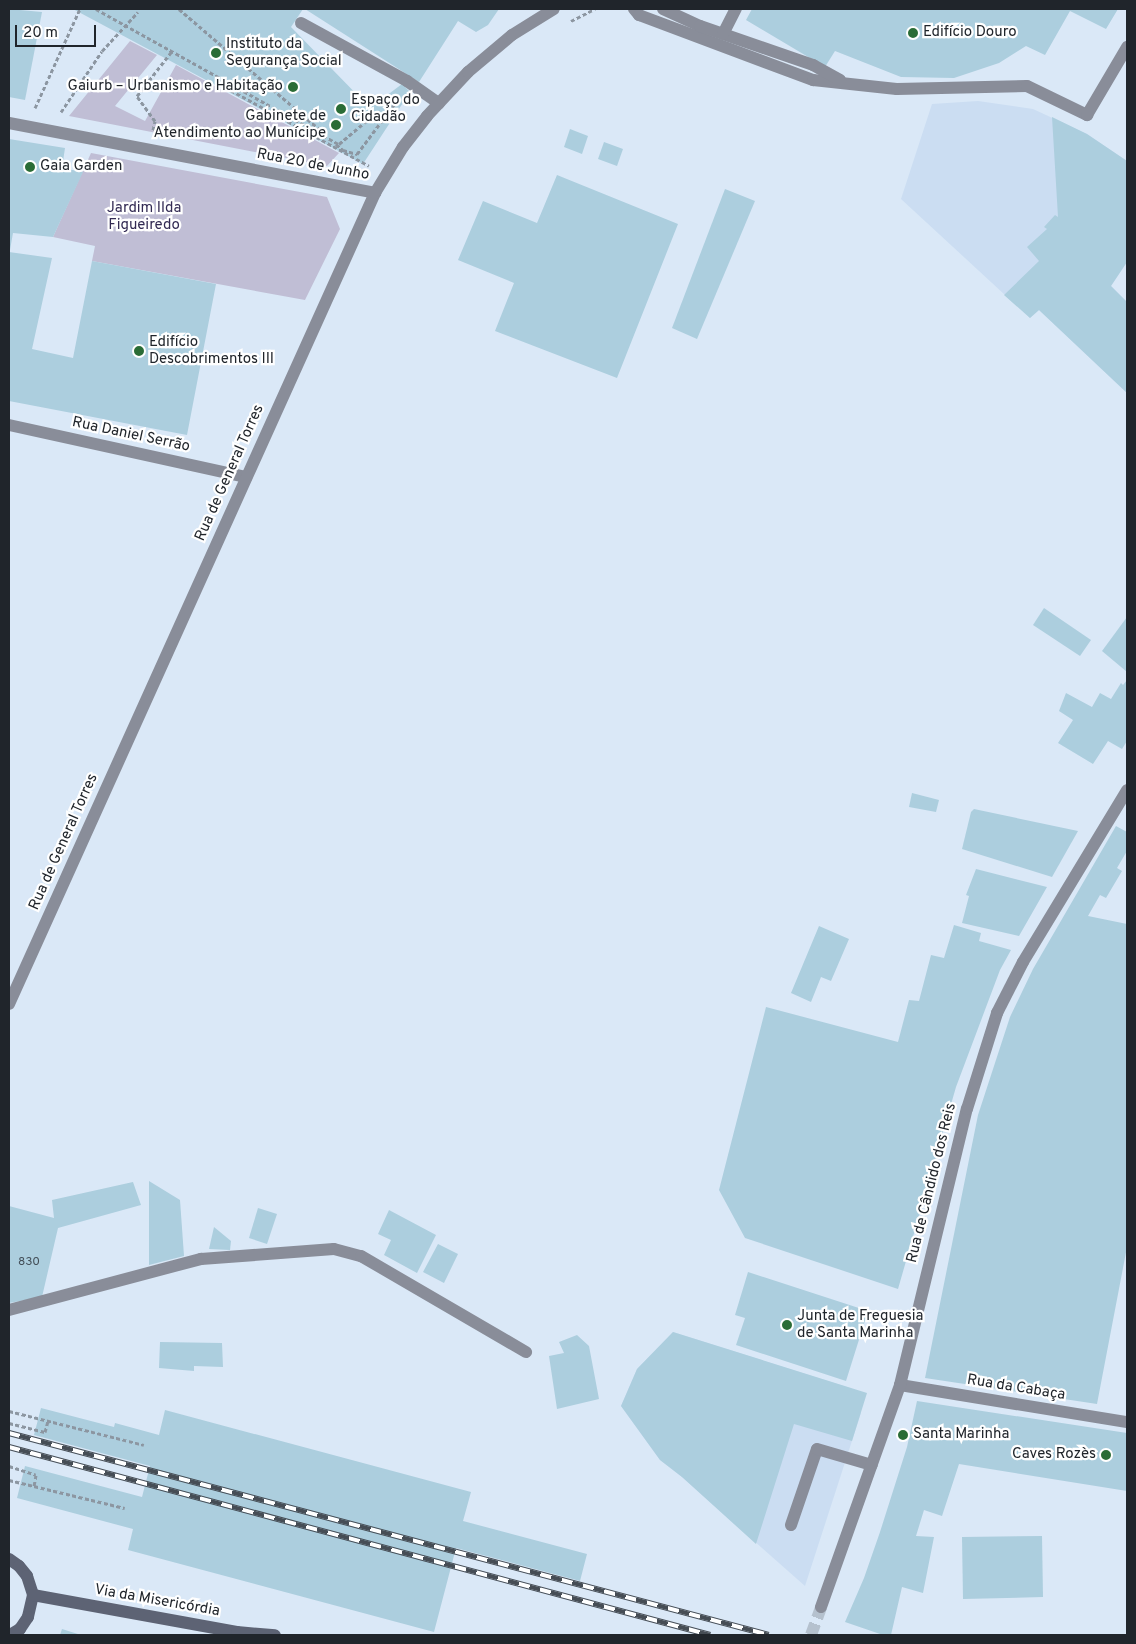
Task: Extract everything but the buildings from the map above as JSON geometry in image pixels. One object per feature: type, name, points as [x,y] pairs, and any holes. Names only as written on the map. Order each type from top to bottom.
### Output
[{"type":"main road","points":[[9,1559],[19,1566],[27,1576],[33,1594],[28,1617],[20,1629],[10,1635]]},
{"type":"main road","name":"Via da Misericórdia","points":[[33,1594],[237,1632],[275,1635]]},
{"type":"street","name":"Rua de General Torres","points":[[9,1004],[375,193],[403,147],[439,103],[490,52],[554,9]]},
{"type":"street","points":[[634,9],[639,15],[698,31],[813,80],[897,89],[1028,86],[1087,115],[1127,47]]},
{"type":"street","points":[[663,9],[698,31],[724,34],[813,65],[844,83]]},
{"type":"street","points":[[724,34],[736,9]]},
{"type":"street","points":[[301,22],[407,81],[439,103]]},
{"type":"street","name":"Rua 20 de Junho","points":[[9,123],[375,193]]},
{"type":"street","name":"Rua Daniel Serrão","points":[[9,425],[246,477]]},
{"type":"street","name":"Rua de Cândido dos Reis","points":[[821,1607],[900,1385],[966,1109],[997,1013],[1023,962],[1127,790]]},
{"type":"street","points":[[9,1310],[201,1259],[334,1249],[361,1256],[526,1352]]},
{"type":"street","name":"Rua da Cabaça","points":[[900,1385],[1127,1422]]},
{"type":"street","points":[[791,1525],[817,1449],[872,1465]]},
{"type":"path","points":[[32,115],[80,9]]},
{"type":"path","points":[[96,9],[339,144],[378,111],[384,118]]},
{"type":"path","points":[[179,9],[343,150],[357,154],[401,95]]},
{"type":"path","points":[[571,21],[595,9]]},
{"type":"path","points":[[56,120],[102,51],[138,12]]},
{"type":"path","points":[[151,138],[155,121],[137,96],[172,51]]},
{"type":"path","points":[[225,87],[370,166]]},
{"type":"path","points":[[9,1411],[144,1445]]},
{"type":"path","points":[[9,1423],[45,1432],[48,1421]]},
{"type":"path","points":[[9,1466],[36,1474],[34,1486]]},
{"type":"path","points":[[9,1480],[125,1508]]},
{"type":"shaded area","points":[[978,101],[1033,109],[1087,134],[1127,161],[1127,262],[1111,286],[1127,302],[1127,393],[1039,310],[1030,318],[901,199],[932,104]]},
{"type":"shaded area","points":[[673,1332],[850,1388],[844,1407],[861,1413],[805,1586],[682,1477],[660,1460],[621,1406],[637,1369]]},
{"type":"green space","points":[[130,41],[157,55],[115,106],[145,121],[176,65],[339,153],[327,166],[69,116]]},
{"type":"green space","name":"Jardim Ilda Figueiredo","points":[[91,153],[327,197],[340,229],[305,300],[92,261],[95,246],[53,237]]},
{"type":"tunnel","points":[[811,1635],[821,1607]]},
{"type":"railway","points":[[9,1433],[769,1635]]},
{"type":"railway","points":[[9,1447],[710,1635]]},
{"type":"place","name":"Edifício Douro","points":[[913,33]]},
{"type":"place","name":"Instituto da Segurança Social","points":[[216,53]]},
{"type":"place","name":"Gaiurb – Urbanismo e Habitação","points":[[293,87]]},
{"type":"place","name":"Espaço do Cidadão","points":[[341,109]]},
{"type":"place","name":"Gabinete de Atendimento ao Munícipe","points":[[336,125]]},
{"type":"place","name":"Gaia Garden","points":[[30,167]]},
{"type":"place","name":"Edifício Descobrimentos III","points":[[139,351]]},
{"type":"place","name":"Junta de Freguesia de Santa Marinha","points":[[787,1325]]},
{"type":"place","name":"Santa Marinha","points":[[903,1435]]},
{"type":"place","name":"Caves Rozès","points":[[1106,1455]]}]
